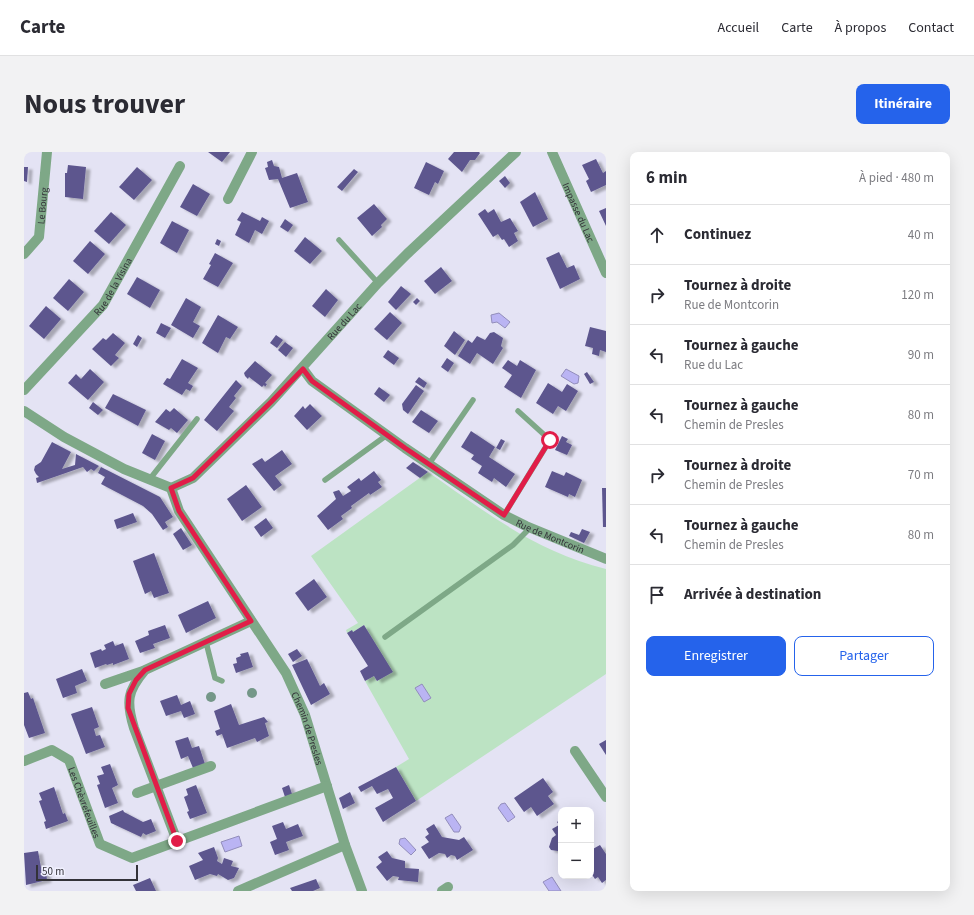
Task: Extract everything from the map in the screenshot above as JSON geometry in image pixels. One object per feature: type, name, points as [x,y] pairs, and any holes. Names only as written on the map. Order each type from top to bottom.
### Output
[{"type":"street","name":"Le Bourg","points":[[24,254],[39,237],[47,152]]},
{"type":"street","points":[[228,199],[252,152]]},
{"type":"street","name":"Rue du Lac","points":[[171,488],[193,478],[303,369],[378,283],[516,152]]},
{"type":"street","name":"Impasse du Lac","points":[[552,152],[606,273]]},
{"type":"street","name":"Rue de la Visina","points":[[24,390],[103,306],[180,166]]},
{"type":"street","name":"Rue de Montcorin","points":[[303,369],[312,381],[387,435],[504,515],[530,528],[606,560]]},
{"type":"street","points":[[24,412],[90,452],[124,470],[171,488]]},
{"type":"street","name":"Chemin de Presles","points":[[171,488],[179,511],[286,672],[305,715],[345,845],[362,891]]},
{"type":"street","points":[[105,684],[145,670],[251,621]]},
{"type":"street","points":[[145,670],[136,680],[129,694],[128,708],[177,841]]},
{"type":"street","name":"Les Chèvrefeuilles","points":[[24,761],[52,750],[69,760],[100,844],[132,858],[328,786]]},
{"type":"street","points":[[575,751],[606,797]]},
{"type":"street","points":[[137,792],[210,766]]},
{"type":"street","points":[[238,891],[345,845]]},
{"type":"lane","points":[[339,240],[378,283]]},
{"type":"lane","points":[[429,464],[473,400]]},
{"type":"lane","points":[[504,515],[550,440],[518,412]]},
{"type":"lane","points":[[149,480],[197,419]]},
{"type":"lane","points":[[325,480],[387,435]]},
{"type":"lane","points":[[385,636],[513,544],[530,528]]},
{"type":"lane","points":[[206,642],[215,678],[222,680]]},
{"type":"green space","points":[[428,472],[492,516],[534,541],[580,561],[606,569],[606,674],[416,801],[396,767],[409,759],[365,681],[374,676],[377,681],[392,672],[364,625],[353,632],[347,633],[346,630],[358,623],[311,556]]},
{"type":"shaded area","points":[[499,313],[510,322],[505,328],[497,322],[492,323],[491,315]]},
{"type":"shaded area","points":[[566,369],[579,376],[578,383],[574,384],[561,376]]},
{"type":"shaded area","points":[[422,684],[431,698],[424,702],[415,688]]},
{"type":"shaded area","points":[[505,803],[515,817],[508,822],[498,808],[501,804]]},
{"type":"shaded area","points":[[452,814],[461,827],[459,832],[454,832],[445,818]]},
{"type":"shaded area","points":[[239,836],[242,846],[225,852],[221,842]]},
{"type":"shaded area","points":[[405,838],[416,850],[411,855],[399,844],[400,839]]},
{"type":"shaded area","points":[[552,877],[561,891],[549,891],[543,882]]},
{"type":"building","points":[[208,152],[230,152],[222,162]]},
{"type":"building","points":[[454,152],[480,153],[475,160],[470,160],[462,172],[448,159]]},
{"type":"building","points":[[596,159],[603,173],[606,171],[606,185],[591,192],[586,181],[589,179],[582,165]]},
{"type":"building","points":[[272,160],[274,166],[279,167],[282,178],[297,173],[308,202],[290,208],[278,179],[269,180],[265,168],[268,167],[267,162]]},
{"type":"building","points":[[426,162],[444,171],[438,184],[435,182],[429,195],[414,188]]},
{"type":"building","points":[[68,165],[86,167],[83,199],[65,197],[65,173],[67,173]]},
{"type":"building","points":[[24,167],[28,167],[27,182],[24,181]]},
{"type":"building","points":[[137,167],[152,180],[134,200],[119,187]]},
{"type":"building","points":[[354,169],[358,172],[342,191],[337,187]]},
{"type":"building","points":[[505,176],[510,183],[505,188],[499,181]]},
{"type":"building","points":[[193,184],[210,194],[197,216],[180,207]]},
{"type":"building","points":[[535,192],[548,219],[533,227],[520,202]]},
{"type":"building","points":[[374,204],[387,219],[381,225],[382,227],[372,236],[357,218]]},
{"type":"building","points":[[606,208],[606,226],[599,211]]},
{"type":"building","points":[[485,209],[488,213],[494,209],[501,222],[510,218],[518,231],[514,233],[518,241],[509,247],[504,239],[502,240],[498,234],[493,237],[478,214]]},
{"type":"building","points":[[111,212],[126,225],[109,244],[94,231]]},
{"type":"building","points":[[242,212],[260,221],[262,217],[269,221],[262,234],[255,230],[249,243],[235,235],[241,222],[237,220]]},
{"type":"building","points":[[285,219],[293,225],[288,232],[280,227]]},
{"type":"building","points":[[172,221],[189,230],[177,253],[160,243]]},
{"type":"building","points":[[305,237],[322,251],[310,264],[294,251]]},
{"type":"building","points":[[217,239],[221,241],[219,246],[215,244]]},
{"type":"building","points":[[90,241],[105,254],[88,274],[73,261]]},
{"type":"building","points":[[559,252],[567,268],[574,265],[580,279],[560,289],[546,258]]},
{"type":"building","points":[[215,253],[233,263],[218,287],[203,279],[211,265],[209,264]]},
{"type":"building","points":[[441,267],[452,281],[435,294],[424,281]]},
{"type":"building","points":[[137,277],[160,290],[150,308],[127,294]]},
{"type":"building","points":[[69,279],[84,292],[68,311],[53,298]]},
{"type":"building","points":[[401,286],[411,294],[396,310],[388,302]]},
{"type":"building","points":[[326,289],[338,300],[325,317],[312,306]]},
{"type":"building","points":[[186,298],[201,307],[193,322],[200,326],[193,338],[171,325]]},
{"type":"building","points":[[417,298],[420,301],[416,305],[413,302]]},
{"type":"building","points":[[46,306],[61,319],[44,339],[29,326]]},
{"type":"building","points":[[390,312],[402,323],[387,340],[374,329]]},
{"type":"building","points":[[218,315],[238,327],[230,339],[226,337],[218,353],[202,343]]},
{"type":"building","points":[[161,323],[171,328],[165,338],[156,333]]},
{"type":"building","points":[[590,327],[606,331],[606,352],[600,350],[599,356],[592,354],[593,348],[585,346]]},
{"type":"building","points":[[454,331],[465,340],[455,355],[444,346]]},
{"type":"building","points":[[494,332],[503,338],[501,346],[503,348],[493,364],[477,353],[470,364],[458,356],[468,340],[472,343],[477,336],[485,340],[490,333]]},
{"type":"building","points":[[113,333],[125,343],[115,355],[119,358],[111,366],[92,349],[103,338],[106,340]]},
{"type":"building","points":[[138,335],[142,338],[137,347],[133,344]]},
{"type":"building","points":[[276,335],[283,340],[277,348],[270,343]]},
{"type":"building","points":[[285,342],[293,348],[286,357],[278,350]]},
{"type":"building","points":[[388,350],[399,358],[394,365],[383,357]]},
{"type":"building","points":[[447,358],[454,363],[448,372],[441,367]]},
{"type":"building","points":[[182,359],[198,368],[188,383],[193,386],[190,391],[186,389],[182,395],[163,384],[167,378],[170,379]]},
{"type":"building","points":[[508,360],[517,366],[520,360],[536,370],[521,398],[504,387],[512,375],[502,368]]},
{"type":"building","points":[[255,361],[272,375],[265,383],[267,384],[265,387],[264,385],[262,387],[249,377],[248,379],[245,376],[244,373]]},
{"type":"building","points":[[90,369],[104,382],[88,400],[68,383],[76,374],[81,379]]},
{"type":"building","points":[[587,372],[594,382],[590,384],[584,374]]},
{"type":"building","points":[[419,377],[427,383],[424,388],[415,382]]},
{"type":"building","points":[[236,380],[242,386],[234,396],[236,398],[229,407],[234,411],[217,431],[204,420]]},
{"type":"building","points":[[548,383],[562,392],[567,384],[578,391],[566,411],[558,406],[553,414],[536,403]]},
{"type":"building","points":[[416,385],[424,391],[408,414],[403,410],[402,404]]},
{"type":"building","points":[[379,387],[390,395],[384,402],[374,394]]},
{"type":"building","points":[[113,394],[146,410],[138,426],[105,408]]},
{"type":"building","points":[[93,402],[103,410],[98,415],[89,408]]},
{"type":"building","points":[[310,404],[322,416],[307,430],[294,416],[303,406],[305,409]]},
{"type":"building","points":[[174,408],[188,420],[177,433],[171,428],[169,430],[155,422],[166,409],[170,412]]},
{"type":"building","points":[[421,410],[438,421],[429,433],[412,422]]},
{"type":"building","points":[[471,431],[495,447],[489,457],[515,474],[506,487],[494,478],[492,482],[478,473],[482,466],[471,459],[474,455],[461,447]]},
{"type":"building","points":[[152,434],[165,441],[155,460],[142,453]]},
{"type":"building","points":[[562,436],[568,439],[566,442],[572,445],[567,455],[555,450]]},
{"type":"building","points":[[501,439],[505,441],[500,450],[496,448]]},
{"type":"building","points":[[52,442],[71,452],[62,469],[75,465],[76,454],[99,466],[94,471],[91,469],[87,472],[83,467],[37,483],[36,478],[39,477],[34,470],[35,466],[41,462]]},
{"type":"building","points":[[282,450],[292,464],[275,476],[282,485],[274,491],[252,464],[262,458],[265,462]]},
{"type":"building","points":[[413,462],[428,472],[420,478],[406,468]]},
{"type":"building","points":[[101,467],[160,497],[173,517],[165,522],[168,527],[163,530],[152,514],[143,506],[101,484],[105,477],[98,473]]},
{"type":"building","points":[[374,471],[381,480],[378,482],[382,487],[370,495],[369,493],[351,506],[352,508],[341,516],[343,519],[328,530],[317,516],[336,499],[333,492],[339,490],[343,496],[351,491],[347,487],[359,478],[361,481]]},
{"type":"building","points":[[552,471],[564,476],[566,472],[582,480],[575,497],[569,494],[568,497],[545,487]]},
{"type":"building","points":[[246,485],[262,507],[242,521],[227,499]]},
{"type":"building","points":[[602,488],[606,488],[606,527],[603,527]]},
{"type":"building","points":[[133,513],[137,522],[117,529],[114,520]]},
{"type":"building","points":[[266,518],[273,528],[261,537],[254,527]]},
{"type":"building","points":[[181,528],[192,545],[183,550],[173,534]]},
{"type":"building","points":[[582,529],[590,532],[584,543],[569,536],[571,532],[579,535]]},
{"type":"building","points":[[154,553],[169,593],[154,598],[151,591],[145,594],[133,561]]},
{"type":"building","points":[[314,579],[327,597],[308,611],[295,593]]},
{"type":"building","points":[[208,601],[216,618],[186,633],[178,615]]},
{"type":"building","points":[[165,625],[170,638],[153,644],[155,648],[140,653],[135,641],[149,635],[148,631]]},
{"type":"building","points":[[364,625],[393,672],[377,681],[374,676],[365,681],[360,671],[368,666],[347,633],[352,630],[353,632]]},
{"type":"building","points":[[113,641],[115,646],[123,643],[129,659],[113,665],[113,663],[106,664],[95,668],[90,653],[101,649],[102,651],[106,649],[104,645]]},
{"type":"building","points":[[297,649],[302,656],[293,662],[288,654]]},
{"type":"building","points":[[248,652],[253,667],[236,673],[233,664],[237,663],[236,658],[241,656],[240,654]]},
{"type":"building","points":[[307,659],[320,686],[324,683],[330,694],[311,705],[292,665]]},
{"type":"building","points":[[82,669],[87,681],[75,686],[77,693],[63,698],[56,679]]},
{"type":"building","points":[[28,692],[31,699],[33,698],[45,733],[29,738],[24,725],[24,693]]},
{"type":"building","points":[[177,695],[181,705],[190,701],[195,714],[184,718],[181,711],[166,716],[160,701]]},
{"type":"building","points":[[231,704],[239,725],[264,717],[268,722],[265,723],[269,736],[257,742],[255,738],[227,748],[222,734],[217,736],[215,731],[220,729],[214,711]]},
{"type":"building","points":[[92,707],[99,727],[94,729],[96,736],[100,735],[105,747],[86,754],[71,714]]},
{"type":"building","points":[[188,737],[192,748],[199,746],[205,764],[193,768],[188,756],[181,759],[175,741]]},
{"type":"building","points":[[606,740],[606,755],[599,744]]},
{"type":"building","points":[[110,764],[118,785],[112,788],[118,803],[105,808],[97,785],[100,784],[97,776],[104,774],[101,767]]},
{"type":"building","points":[[396,767],[416,801],[383,822],[375,808],[393,798],[388,789],[377,794],[372,786],[361,792],[358,787]]},
{"type":"building","points":[[543,778],[553,792],[548,796],[554,804],[537,816],[531,807],[524,812],[514,798]]},
{"type":"building","points":[[196,785],[207,813],[190,819],[184,797],[188,795],[186,789]]},
{"type":"building","points":[[289,785],[292,794],[285,797],[282,788]]},
{"type":"building","points":[[54,787],[63,814],[65,813],[68,821],[46,829],[44,822],[46,821],[39,801],[42,800],[39,793]]},
{"type":"building","points":[[350,792],[355,803],[343,809],[339,798]]},
{"type":"building","points":[[123,810],[124,812],[143,822],[151,819],[156,831],[146,835],[143,833],[141,837],[111,823],[109,816]]},
{"type":"building","points":[[283,822],[286,829],[298,824],[303,836],[286,842],[289,850],[275,855],[270,842],[277,839],[272,826]]},
{"type":"building","points":[[434,824],[442,837],[459,840],[464,837],[473,850],[457,860],[455,856],[451,855],[447,858],[445,854],[439,853],[429,859],[421,847],[429,842],[425,837],[429,834],[426,829]]},
{"type":"building","points":[[558,826],[558,851],[551,850],[549,847],[552,838],[556,835],[552,829]]},
{"type":"building","points":[[600,845],[606,854],[606,880],[602,883],[598,877],[595,879],[594,878],[594,848]]},
{"type":"building","points":[[214,847],[218,858],[217,861],[222,864],[224,858],[233,861],[231,866],[239,868],[234,878],[228,880],[218,874],[217,876],[210,874],[195,880],[189,866],[203,860],[198,853]]},
{"type":"building","points":[[38,851],[42,873],[46,872],[47,880],[26,885],[24,853]]},
{"type":"building","points":[[387,851],[392,858],[405,861],[405,868],[419,869],[418,882],[398,880],[399,877],[393,876],[387,881],[376,867],[382,862],[378,857]]},
{"type":"building","points":[[150,878],[156,891],[136,891],[133,885]]},
{"type":"building","points":[[316,879],[320,888],[313,891],[292,891],[290,888]]},
{"type":"route","points":[[177,841],[134,728],[128,708],[129,694],[136,680],[145,670],[251,621],[179,511],[171,488],[193,478],[303,369],[312,381],[405,448],[504,515],[550,440]]}]
